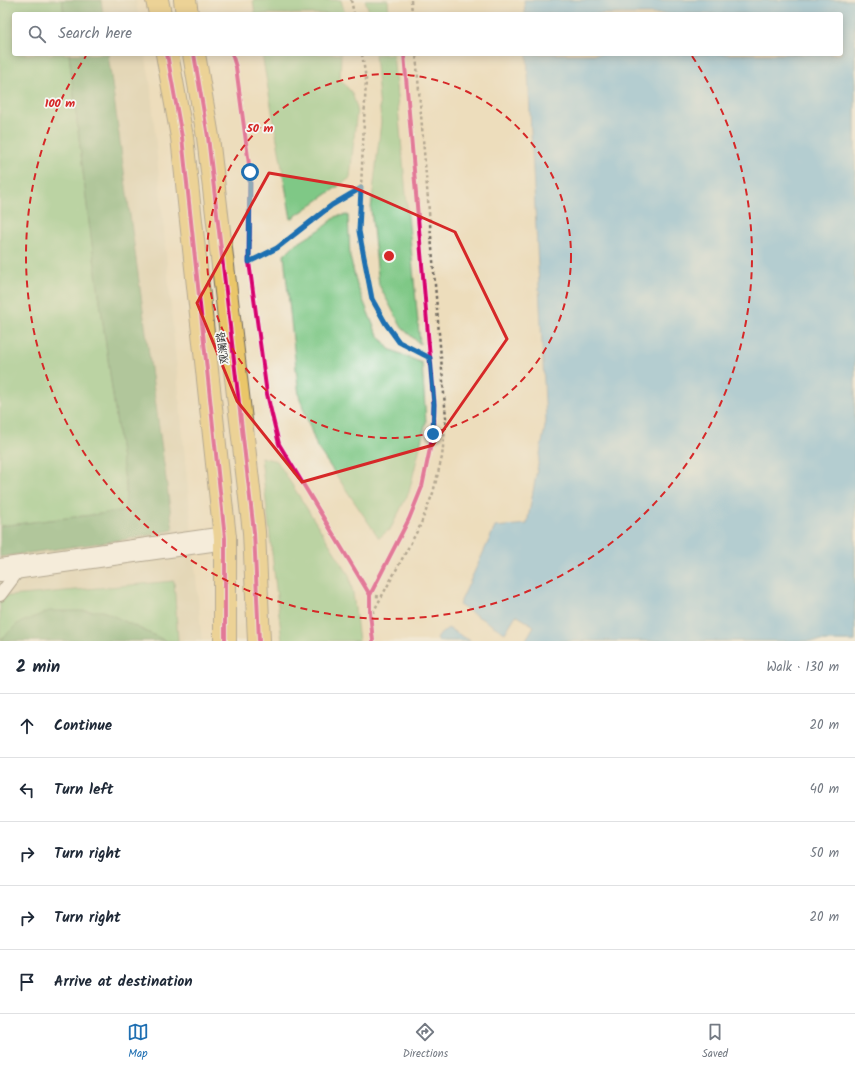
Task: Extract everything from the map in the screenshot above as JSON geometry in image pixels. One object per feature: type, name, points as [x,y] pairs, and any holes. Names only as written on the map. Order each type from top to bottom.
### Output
[{"type":"main road","points":[[157,0],[160,12]]},
{"type":"main road","points":[[185,0],[187,12]]},
{"type":"main road","name":"观澜路","points":[[167,56],[182,137],[225,538],[224,639]]},
{"type":"main road","name":"观澜路","points":[[194,56],[208,137],[254,532],[259,638]]},
{"type":"street","points":[[0,570],[225,538]]},
{"type":"lane","points":[[0,594],[21,566]]},
{"type":"path","points":[[351,0],[354,12]]},
{"type":"path","points":[[411,0],[412,12]]},
{"type":"path","points":[[362,56],[366,79],[359,231],[372,299],[386,324],[399,342],[430,358]]},
{"type":"path","points":[[370,618],[383,597],[420,526],[433,493],[442,457],[446,418],[416,56]]},
{"type":"path","points":[[249,262],[277,248],[332,205],[361,188]]},
{"type":"path","points":[[249,255],[250,270]]},
{"type":"path","points":[[430,350],[431,365]]},
{"type":"path","points":[[365,588],[370,595],[383,597]]},
{"type":"path","points":[[370,601],[370,595],[373,588]]},
{"type":"path","points":[[370,607],[371,626]]},
{"type":"highlighted area","points":[[269,173],[353,187],[455,232],[507,339],[433,445],[302,482],[237,401],[197,303]]},
{"type":"shaded area","points":[[0,0],[136,0],[138,12],[12,12],[12,56],[145,56],[150,80],[202,641],[0,641]]},
{"type":"green space","points":[[0,0],[62,0],[64,12],[12,12],[12,56],[69,56],[89,222],[126,489],[125,511],[0,526]]},
{"type":"green space","points":[[62,0],[101,0],[103,12],[64,12]]},
{"type":"green space","points":[[253,0],[341,0],[344,12],[255,12]]},
{"type":"green space","points":[[365,0],[388,0],[389,12],[369,12]]},
{"type":"green space","points":[[69,56],[108,56],[173,530],[135,538],[0,557],[0,526],[125,511],[126,489],[89,222]]},
{"type":"green space","points":[[262,56],[341,56],[340,79],[352,93],[357,108],[350,178],[291,219]]},
{"type":"green space","points":[[375,56],[393,56],[420,344],[402,328],[379,285],[371,209],[381,122]]},
{"type":"green space","points":[[348,215],[350,257],[357,285],[376,332],[389,349],[422,363],[426,422],[409,492],[391,528],[379,538],[317,447],[299,396],[284,255],[292,247],[321,229],[337,216]]},
{"type":"green space","points":[[261,457],[277,461],[349,575],[353,593],[359,641],[282,641]]},
{"type":"green space","points":[[174,581],[178,641],[166,641],[103,611],[3,637],[0,640],[0,597]]},
{"type":"green space","points":[[49,611],[103,611],[166,641],[0,641],[17,624]]},
{"type":"water","points":[[524,0],[855,0],[855,641],[525,641],[534,626],[516,615],[505,633],[459,605],[495,527],[527,524],[546,421],[527,56],[843,56],[843,12],[525,12]]},
{"type":"water","points":[[448,628],[471,641],[438,641],[437,637]]},
{"type":"cycle path","points":[[167,56],[182,137],[225,538],[225,641]]},
{"type":"cycle path","points":[[194,56],[208,137],[254,532],[259,641]]},
{"type":"cycle path","points":[[233,56],[236,67],[250,172],[249,262],[267,394],[279,444],[370,595]]},
{"type":"cycle path","points":[[373,641],[370,595],[409,519],[422,487],[433,434],[434,404],[404,56]]},
{"type":"route","points":[[250,172],[249,262],[277,248],[309,225],[332,205],[361,188],[359,231],[372,299],[386,324],[399,342],[430,358],[434,404],[433,434]]}]
